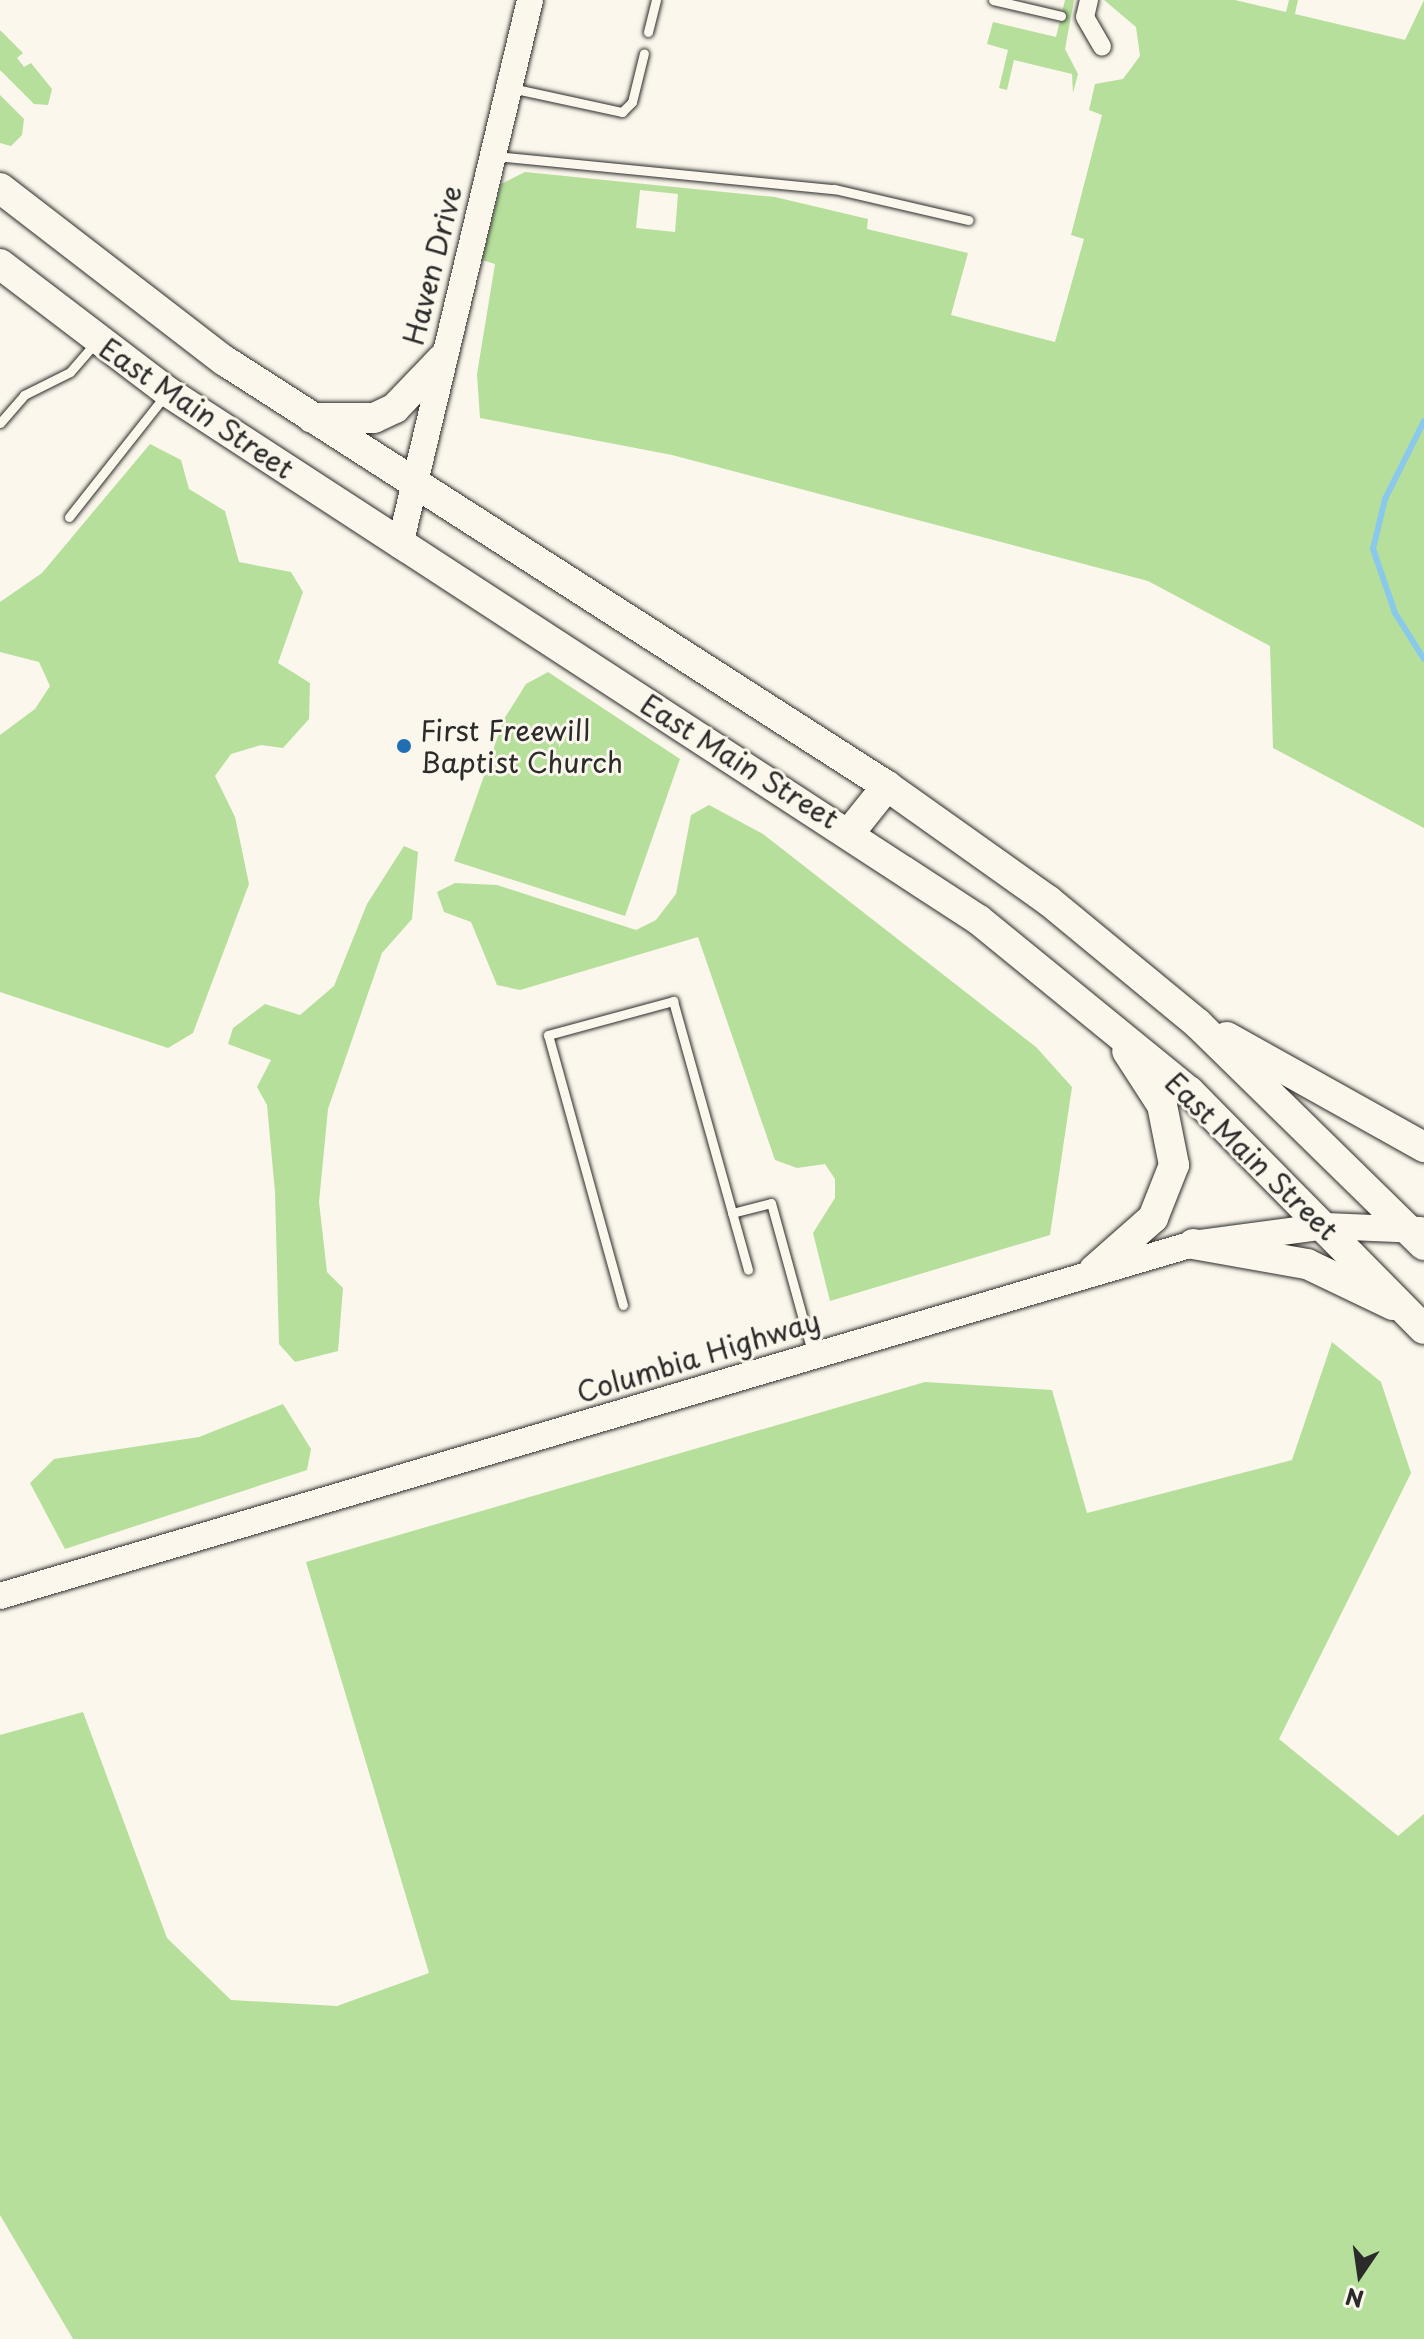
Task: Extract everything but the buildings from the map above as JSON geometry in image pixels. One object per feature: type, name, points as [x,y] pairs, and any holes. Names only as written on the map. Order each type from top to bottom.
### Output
[{"type":"main road","name":"Haven Drive","points":[[400,545],[411,483],[530,0]]},
{"type":"main road","name":"East Main Street","points":[[0,188],[132,295],[308,418],[887,786],[1049,901],[1198,1024],[1419,1235]]},
{"type":"main road","name":"East Main Street","points":[[0,264],[97,341],[168,392],[400,545],[851,831],[1106,1020],[1326,1226],[1417,1321]]},
{"type":"main road","points":[[308,418],[374,418],[395,408],[442,359]]},
{"type":"main road","points":[[851,831],[887,786]]},
{"type":"main road","points":[[1094,1270],[1153,1218],[1174,1165],[1162,1105],[1106,1020]]},
{"type":"main road","points":[[1198,1024],[1293,1069],[1424,1147]]},
{"type":"main road","name":"Columbia Highway","points":[[0,1596],[1094,1270],[1193,1244],[1326,1226],[1419,1235]]},
{"type":"main road","points":[[1193,1244],[1307,1264],[1417,1321]]},
{"type":"street","points":[[1089,0],[1085,17],[1102,46]]},
{"type":"lane","points":[[648,32],[656,0]]},
{"type":"lane","points":[[993,0],[1061,16]]},
{"type":"lane","points":[[508,87],[622,112],[632,102],[644,53]]},
{"type":"lane","points":[[492,156],[834,189],[968,220]]},
{"type":"lane","points":[[0,423],[24,395],[70,372],[97,341]]},
{"type":"lane","points":[[69,517],[168,392]]},
{"type":"lane","points":[[623,1305],[548,1035],[673,1001],[748,1270]]},
{"type":"lane","points":[[732,1213],[771,1203],[813,1355]]},
{"type":"green space","points":[[1065,0],[1074,0],[1065,49],[1078,74],[1073,93],[1072,74],[1014,60],[1007,90],[999,88],[1008,50],[987,44],[993,22],[1056,37]]},
{"type":"green space","points":[[1104,0],[1235,0],[1286,12],[1289,0],[1298,0],[1295,14],[1405,40],[1424,0],[1424,828],[1273,748],[1270,646],[1148,581],[672,455],[480,418],[477,374],[495,264],[482,260],[501,184],[525,172],[775,197],[868,219],[867,229],[968,253],[951,315],[1055,342],[1084,239],[1071,235],[1102,115],[1089,110],[1095,84],[1123,79],[1140,56],[1136,27]],"holes":[[[640,190],[678,194],[675,232],[636,228]]]},
{"type":"green space","points":[[0,30],[23,53],[17,58],[24,67],[31,63],[52,89],[48,105],[34,104],[0,70]]},
{"type":"green space","points":[[0,95],[24,119],[22,135],[11,146],[0,143]]},
{"type":"green space","points":[[150,444],[181,460],[189,489],[225,511],[239,562],[291,572],[303,592],[278,663],[310,683],[309,719],[283,748],[261,745],[231,754],[215,776],[235,817],[249,884],[193,1033],[168,1048],[0,992],[0,735],[35,709],[50,686],[39,662],[0,652],[0,602],[42,573]]},
{"type":"green space","points":[[548,672],[680,759],[625,916],[454,861],[504,719],[526,684]]},
{"type":"green space","points":[[709,805],[763,834],[1036,1047],[1072,1087],[1050,1235],[830,1301],[813,1233],[835,1198],[835,1179],[825,1164],[797,1168],[775,1160],[698,937],[520,990],[497,985],[471,922],[444,912],[437,892],[455,883],[497,885],[636,930],[656,920],[676,894],[691,815]]},
{"type":"green space","points":[[404,846],[418,852],[412,919],[382,953],[328,1109],[319,1202],[327,1272],[343,1288],[338,1351],[295,1362],[279,1344],[275,1192],[267,1105],[257,1087],[271,1060],[228,1044],[233,1028],[265,1004],[300,1015],[334,986],[367,904]]},
{"type":"green space","points":[[1332,1342],[1381,1382],[1411,1473],[1279,1739],[1398,1836],[1424,1814],[1424,2339],[73,2339],[0,2215],[0,1735],[83,1712],[167,1938],[231,2000],[337,2006],[429,1973],[306,1562],[925,1382],[1052,1390],[1087,1513],[1292,1460]]},
{"type":"green space","points":[[283,1404],[311,1449],[307,1470],[65,1549],[30,1483],[54,1459],[199,1437]]},
{"type":"waterway","points":[[1424,421],[1385,499],[1373,549],[1395,613],[1424,659]]},
{"type":"place","name":"First Freewill Baptist Church","points":[[404,746]]}]
